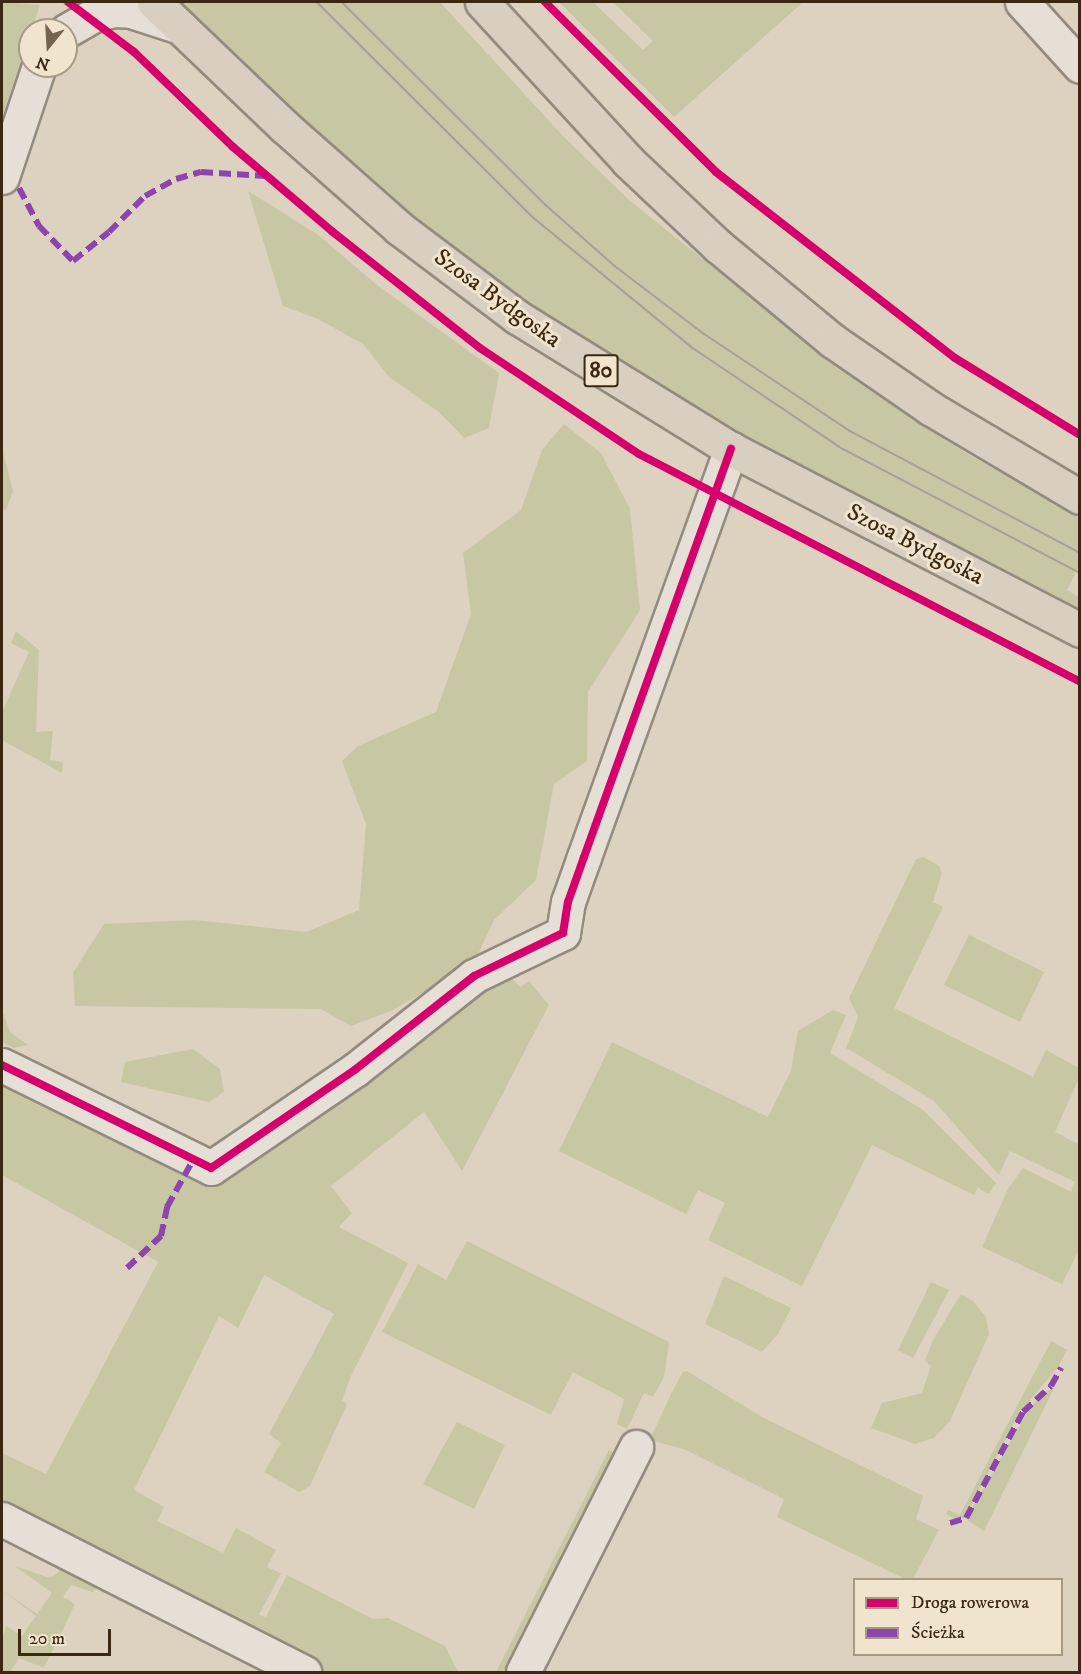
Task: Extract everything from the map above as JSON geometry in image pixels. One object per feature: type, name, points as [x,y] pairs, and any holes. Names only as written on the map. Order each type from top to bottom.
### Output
[{"type":"main road","name":"Szosa Bydgoska","points":[[154,2],[399,228],[517,317],[731,450],[1080,630]]},
{"type":"main road","points":[[482,2],[628,161],[735,260],[833,341],[930,408],[1080,497]]},
{"type":"street","points":[[58,18],[65,2]]},
{"type":"street","points":[[1022,2],[1080,66]]},
{"type":"street","points":[[78,24],[93,15],[114,10],[131,11],[180,27]]},
{"type":"street","points":[[2,177],[35,78]]},
{"type":"street","points":[[2,1065],[211,1168],[356,1069],[474,976],[563,933],[576,879],[731,450]]},
{"type":"street","points":[[523,1672],[636,1447]]},
{"type":"street","points":[[2,1519],[304,1672]]},
{"type":"green space","points":[[2,2],[40,5],[36,18],[18,18],[18,70],[2,117]]},
{"type":"green space","points":[[181,2],[440,2],[563,136],[629,200],[829,360],[964,452],[1079,517],[1079,566],[1067,590],[1079,597],[1079,608],[767,449],[639,377],[529,304],[426,226],[317,134]]},
{"type":"green space","points":[[559,2],[593,2],[643,50],[653,41],[613,2],[803,2],[674,117]]},
{"type":"green space","points":[[248,191],[317,234],[377,285],[499,373],[489,428],[464,438],[439,412],[389,377],[363,344],[318,319],[283,306]]},
{"type":"green space","points":[[564,424],[601,453],[630,509],[640,610],[588,692],[587,761],[554,784],[536,880],[494,920],[474,963],[393,1010],[351,1026],[321,1009],[75,1006],[73,973],[104,924],[195,920],[306,932],[359,910],[366,824],[342,761],[358,746],[436,712],[471,614],[463,553],[521,510],[542,450]]},
{"type":"green space","points":[[2,448],[13,491],[6,510],[2,509]]},
{"type":"green space","points":[[16,631],[39,650],[36,732],[53,731],[50,760],[63,762],[62,773],[2,740],[2,712],[29,652],[11,643]]},
{"type":"green space","points":[[924,857],[939,866],[942,873],[933,902],[943,907],[894,1008],[1033,1077],[1046,1050],[1079,1068],[1079,1078],[1055,1132],[1080,1145],[1079,1250],[1062,1284],[982,1247],[1008,1189],[1023,1168],[1071,1192],[1075,1182],[1010,1151],[999,1175],[934,1101],[846,1048],[858,1017],[849,998],[916,859]]},
{"type":"green space","points":[[969,935],[1044,972],[1020,1022],[944,985]]},
{"type":"green space","points":[[503,971],[521,987],[529,981],[549,1005],[462,1171],[424,1112],[331,1186],[352,1213],[339,1227],[408,1263],[351,1376],[342,1400],[347,1404],[310,1486],[299,1492],[264,1472],[281,1443],[269,1434],[334,1314],[264,1275],[238,1328],[219,1316],[134,1490],[164,1507],[157,1521],[223,1553],[236,1528],[276,1550],[267,1567],[281,1573],[259,1615],[266,1617],[287,1575],[373,1619],[388,1618],[445,1646],[458,1672],[322,1672],[2,1507],[2,1453],[46,1474],[158,1262],[2,1175],[2,1083],[195,1169],[241,1166],[275,1146],[330,1097]]},
{"type":"green space","points":[[2,1010],[10,1032],[28,1045],[13,1048],[2,1042]]},
{"type":"green space","points":[[833,1010],[846,1015],[830,1053],[923,1110],[996,1183],[989,1194],[978,1188],[974,1195],[872,1145],[802,1286],[708,1240],[725,1203],[698,1190],[686,1214],[559,1151],[612,1042],[768,1117],[791,1071],[798,1031]]},
{"type":"green space","points":[[193,1049],[220,1069],[224,1092],[209,1102],[121,1082],[125,1062]]},
{"type":"green space","points":[[467,1241],[669,1342],[664,1377],[653,1397],[644,1393],[627,1429],[617,1424],[624,1399],[573,1372],[551,1415],[382,1332],[418,1264],[446,1280]]},
{"type":"green space","points":[[724,1276],[791,1308],[778,1334],[762,1352],[705,1324]]},
{"type":"green space","points":[[931,1282],[949,1290],[913,1358],[898,1350]]},
{"type":"green space","points":[[961,1294],[973,1301],[986,1317],[989,1334],[950,1421],[934,1438],[915,1444],[871,1428],[882,1403],[922,1393],[931,1366],[925,1361],[932,1342]]},
{"type":"green space","points":[[1051,1341],[1067,1350],[1058,1367],[1019,1413],[965,1518],[955,1519],[946,1514],[948,1510],[960,1515]]},
{"type":"green space","points":[[687,1371],[760,1416],[923,1496],[916,1519],[939,1530],[914,1578],[903,1578],[777,1517],[784,1499],[686,1450],[654,1441],[652,1435],[683,1372]]},
{"type":"green space","points":[[1054,1388],[984,1531],[968,1521],[970,1512],[1028,1411],[1041,1394]]},
{"type":"green space","points":[[457,1422],[505,1445],[474,1509],[423,1484]]},
{"type":"green space","points":[[609,1450],[616,1454],[510,1669],[496,1672]]},
{"type":"green space","points":[[66,1564],[101,1581],[93,1592],[71,1585],[63,1597],[75,1604],[44,1668],[19,1658],[10,1672],[2,1672],[2,1639],[6,1626],[22,1636],[36,1616],[2,1590],[37,1614],[52,1593],[15,1566],[47,1577],[54,1576]]},
{"type":"tram line","points":[[317,2],[534,218],[693,348],[843,449],[1080,573]]},
{"type":"tram line","points":[[342,2],[546,205],[615,266],[703,333],[850,431],[1080,553]]},
{"type":"marked path","points":[[19,188],[39,226],[73,261],[109,232],[145,196],[176,179],[201,172],[265,176]]},
{"type":"marked path","points":[[127,1268],[161,1236],[167,1207],[193,1160]]},
{"type":"marked path","points":[[950,1523],[966,1518],[1023,1412],[1051,1386],[1061,1368]]},
{"type":"cycle path","points":[[68,2],[134,52],[233,147],[333,232],[480,348],[639,454],[1080,682]]},
{"type":"cycle path","points":[[545,2],[716,172],[955,358],[1080,435]]},
{"type":"cycle path","points":[[2,1065],[211,1168],[356,1069],[474,976],[563,933],[568,902],[731,449]]}]
